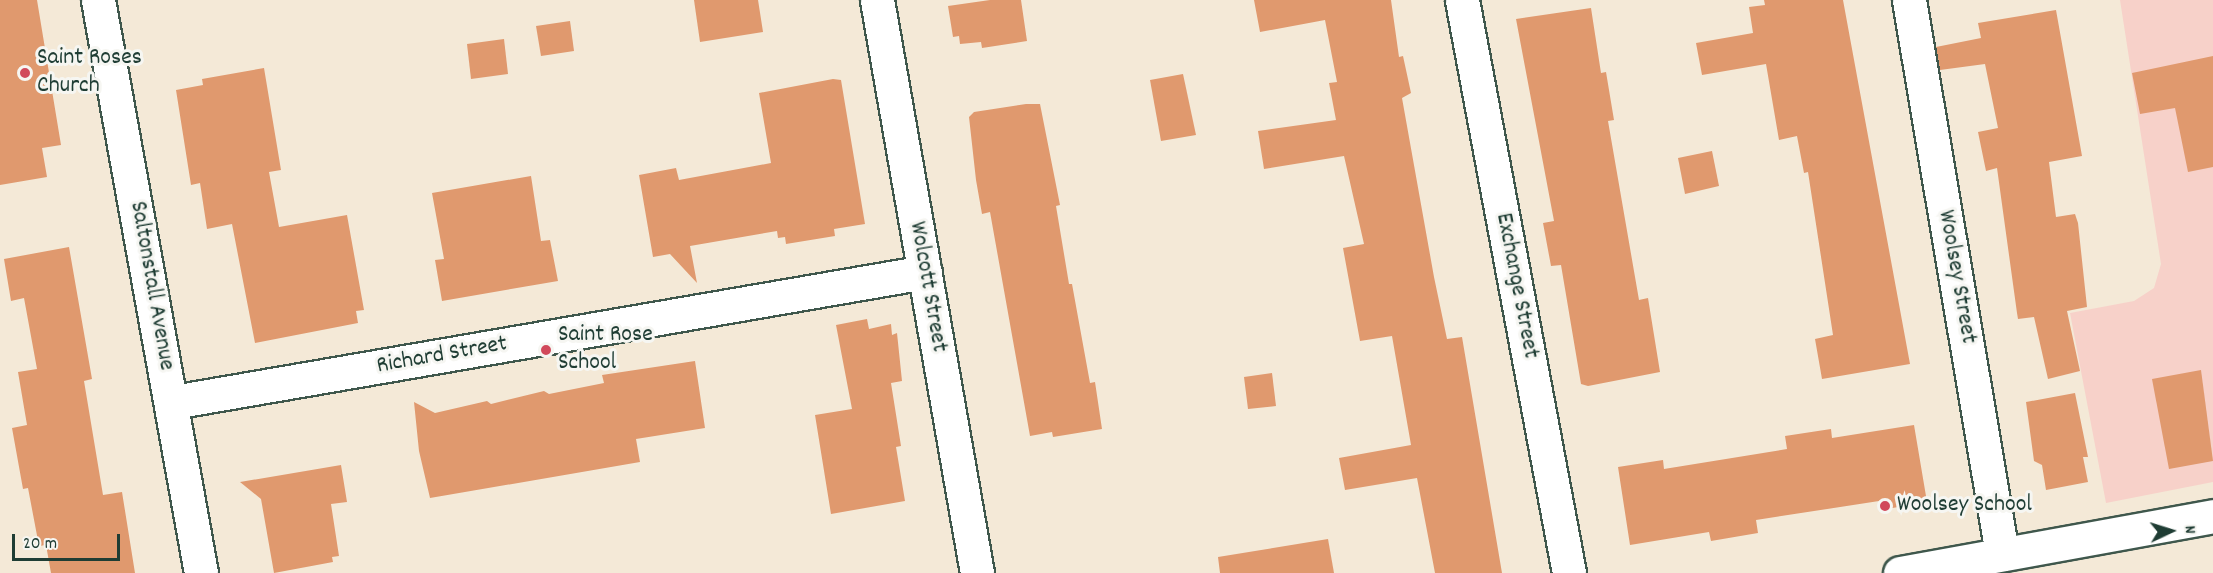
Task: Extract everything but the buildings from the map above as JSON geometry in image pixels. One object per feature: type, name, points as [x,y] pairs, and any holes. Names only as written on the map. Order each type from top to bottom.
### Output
[{"type":"street","name":"Saltonstall Avenue","points":[[98,0],[173,402],[201,573]]},
{"type":"street","name":"Wolcott Street","points":[[877,0],[977,573]]},
{"type":"street","name":"Exchange Street","points":[[1462,0],[1569,573]]},
{"type":"street","name":"Woolsey Street","points":[[1908,0],[2002,554]]},
{"type":"street","name":"Richard Street","points":[[173,402],[925,272]]},
{"type":"street","points":[[1900,573],[2213,516]]},
{"type":"shaded area","points":[[2120,0],[2213,0],[2213,482],[2106,503],[2070,313],[2134,301],[2154,288],[2161,264]]},
{"type":"place","name":"Saint Roses Church","points":[[25,73]]},
{"type":"place","name":"Saint Rose School","points":[[546,350]]},
{"type":"place","name":"Woolsey School","points":[[1885,506]]}]
